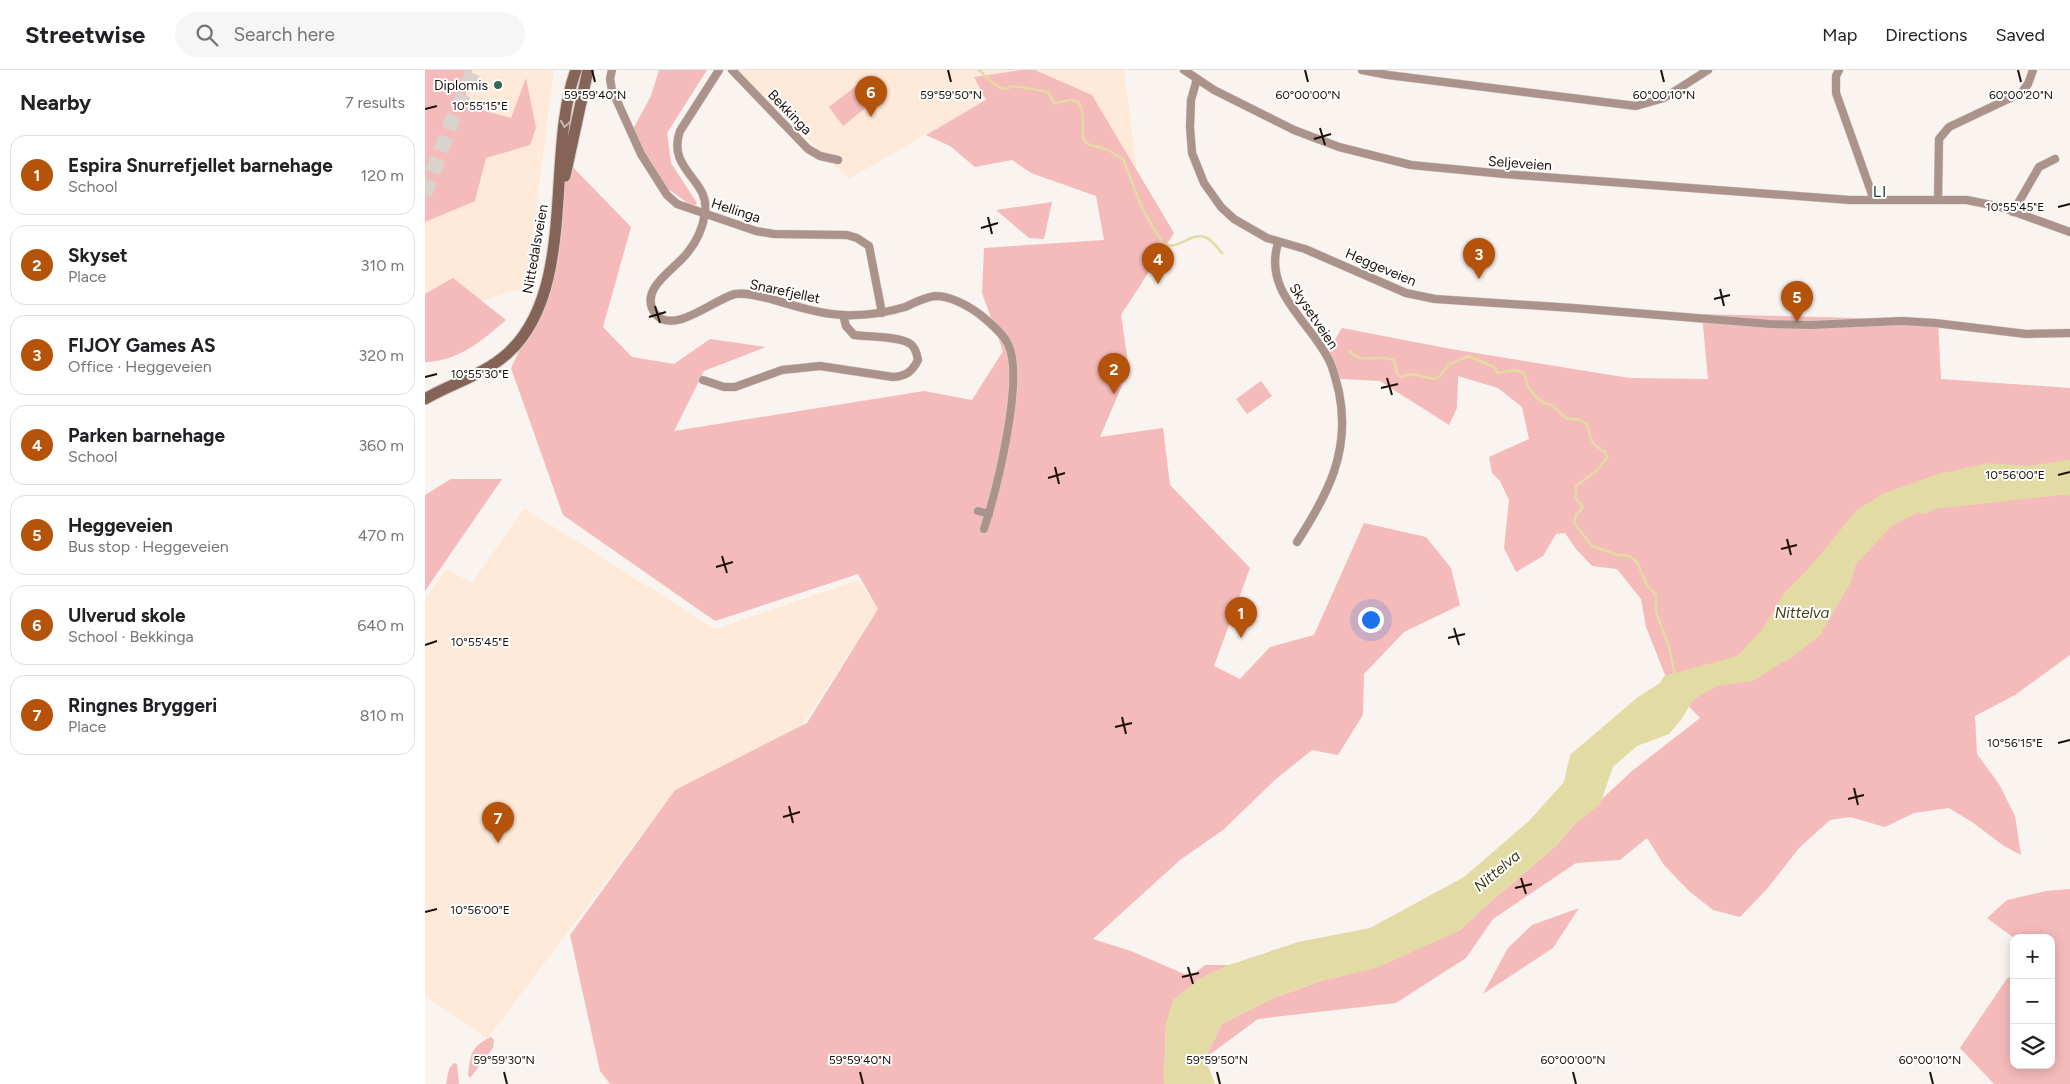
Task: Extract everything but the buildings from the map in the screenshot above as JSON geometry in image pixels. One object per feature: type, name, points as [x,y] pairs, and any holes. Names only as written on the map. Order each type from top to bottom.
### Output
[{"type":"main road","name":"Nittedalsveien","points":[[425,400],[495,363],[514,347],[530,327],[538,310],[546,284],[559,194],[560,165],[567,110],[576,70]]},
{"type":"main road","name":"Nittedalsveien","points":[[559,194],[568,167],[588,70]]},
{"type":"street","name":"Hellinga","points":[[612,70],[610,83],[635,143],[653,176],[671,200],[683,206],[756,231],[774,234],[847,235],[863,241],[870,250],[882,313]]},
{"type":"street","points":[[705,214],[706,203],[703,194],[682,165],[677,146],[680,131],[719,70]]},
{"type":"street","name":"Bekkinga","points":[[732,70],[808,149],[820,156],[838,160]]},
{"type":"street","name":"Seljeveien","points":[[1184,70],[1231,99],[1294,130],[1346,149],[1411,165],[1504,174],[1850,200],[1979,202],[2070,232]]},
{"type":"street","points":[[1362,70],[1388,75],[1637,106],[1664,98],[1708,70]]},
{"type":"street","points":[[1839,70],[1836,76],[1836,93],[1874,200]]},
{"type":"street","points":[[1939,200],[1939,139],[1949,127],[2021,93],[2028,84],[2033,70]]},
{"type":"street","name":"Heggeveien","points":[[1197,79],[1191,100],[1190,137],[1194,161],[1215,201],[1229,216],[1251,230],[1278,243],[1305,249],[1397,290],[1425,298],[1770,324],[1810,325],[1913,321],[2020,334],[2070,333]]},
{"type":"street","points":[[2013,212],[2039,167],[2055,159]]},
{"type":"street","name":"Snarefjellet","points":[[705,214],[701,229],[692,246],[653,291],[652,306],[659,318],[667,321],[677,321],[735,294],[748,293],[843,315],[882,313],[933,296],[950,298],[969,306],[989,322],[1008,344],[1014,371],[1012,402],[989,514],[984,529]]},
{"type":"street","name":"Skysetveien","points":[[1278,243],[1274,264],[1276,279],[1328,358],[1336,381],[1342,417],[1341,445],[1331,483],[1319,509],[1297,542]]},
{"type":"street","points":[[703,380],[724,387],[735,387],[781,370],[820,366],[893,377],[902,376],[914,368],[918,360],[914,348],[909,343],[854,335],[845,326],[843,315]]},
{"type":"street","points":[[978,511],[989,514]]},
{"type":"shaded area","points":[[425,70],[554,70],[526,287],[471,304],[425,323]]},
{"type":"shaded area","points":[[425,70],[472,70],[463,105],[511,118],[526,78],[536,128],[530,145],[486,158],[475,201],[425,222]]},
{"type":"shaded area","points":[[659,70],[707,70],[667,133],[671,163],[697,203],[693,207],[667,188],[647,158],[633,129],[651,96]]},
{"type":"shaded area","points":[[736,70],[1021,70],[974,77],[986,100],[849,179]]},
{"type":"shaded area","points":[[1021,70],[1035,70],[1092,95],[1174,233],[1121,315],[1129,369],[1100,437],[1163,428],[1170,485],[1250,568],[1214,666],[1240,679],[1270,647],[1314,635],[1364,523],[1426,537],[1451,568],[1460,605],[1404,632],[1364,674],[1363,715],[1338,755],[1312,750],[1276,779],[1223,830],[1180,860],[1093,939],[1131,951],[1184,974],[1195,973],[1205,965],[1229,965],[1197,980],[1166,1023],[1164,1084],[610,1084],[600,1071],[570,935],[675,790],[807,723],[878,609],[858,574],[715,621],[563,515],[511,368],[527,335],[544,291],[561,155],[631,227],[603,327],[632,357],[674,364],[710,339],[766,347],[704,371],[674,431],[924,391],[972,400],[1003,351],[982,293],[984,248],[1104,240],[1096,196],[1031,173],[1012,160],[975,167],[950,146],[926,135],[986,100],[974,77]]},
{"type":"shaded area","points":[[1035,70],[1124,70],[1137,170],[1092,95]]},
{"type":"shaded area","points":[[865,79],[879,97],[843,126],[829,107]]},
{"type":"shaded area","points":[[1052,202],[1044,239],[1029,238],[996,210]]},
{"type":"shaded area","points":[[453,278],[506,320],[479,342],[459,354],[437,361],[425,362],[425,294]]},
{"type":"shaded area","points":[[1702,314],[1938,320],[1941,379],[2070,388],[2070,655],[2015,695],[1975,716],[1977,754],[1999,784],[2015,816],[2021,855],[2004,846],[1972,822],[1949,808],[1914,813],[1885,827],[1850,817],[1830,820],[1799,848],[1767,889],[1740,917],[1713,910],[1689,891],[1664,865],[1647,838],[1620,860],[1576,863],[1493,919],[1466,958],[1396,1003],[1258,1019],[1205,1058],[1222,1024],[1271,999],[1459,931],[1557,845],[1573,826],[1632,771],[1700,718],[1667,680],[1646,627],[1641,599],[1617,569],[1592,566],[1576,549],[1565,533],[1556,534],[1543,556],[1516,572],[1504,548],[1509,500],[1500,481],[1492,473],[1489,457],[1529,439],[1522,407],[1498,388],[1458,376],[1457,408],[1449,425],[1380,381],[1341,379],[1323,359],[1342,328],[1451,349],[1629,378],[1708,379]]},
{"type":"shaded area","points":[[1261,381],[1272,396],[1247,414],[1236,399]]},
{"type":"shaded area","points":[[451,479],[502,479],[425,591],[425,495]]},
{"type":"shaded area","points":[[524,508],[715,629],[858,580],[878,609],[801,727],[675,790],[488,1038],[425,996],[425,599],[446,569],[472,583]]},
{"type":"shaded area","points":[[2070,889],[2070,1084],[1994,1084],[1960,1048],[2008,977],[2010,978],[2010,1069],[2055,1069],[2055,934],[2010,935],[1987,918],[2007,900],[2046,891]]},
{"type":"shaded area","points":[[1579,908],[1553,948],[1483,994],[1508,948],[1532,925]]},
{"type":"shaded area","points":[[491,1037],[494,1040],[493,1048],[470,1078],[468,1075],[470,1062],[475,1048]]},
{"type":"shaded area","points":[[454,1063],[457,1064],[459,1084],[446,1084],[449,1069]]},
{"type":"water","points":[[2070,460],[2070,495],[2066,496],[2045,489],[1945,498],[1892,526],[1856,564],[1850,584],[1820,635],[1787,661],[1739,673],[1693,700],[1681,720],[1669,734],[1637,746],[1613,767],[1600,804],[1573,826],[1557,845],[1459,931],[1376,968],[1318,982],[1271,999],[1222,1024],[1205,1058],[1215,1084],[1164,1084],[1166,1023],[1173,1000],[1197,980],[1229,965],[1298,942],[1370,928],[1464,877],[1529,821],[1564,782],[1570,755],[1638,697],[1660,683],[1664,676],[1737,656],[1762,630],[1784,593],[1809,568],[1857,510],[1882,494],[1938,474],[1988,463],[2026,466]]},
{"type":"waterway","points":[[979,70],[1001,88],[1007,89],[1012,86],[1048,92],[1054,103],[1070,100],[1080,104],[1083,116],[1084,141],[1090,145],[1106,149],[1123,159],[1142,208],[1163,244],[1169,246],[1179,244],[1200,236],[1210,240],[1222,253]]},
{"type":"waterway","points":[[1349,351],[1360,358],[1387,358],[1394,360],[1397,374],[1401,377],[1411,374],[1435,379],[1440,376],[1448,365],[1468,356],[1494,367],[1498,373],[1515,370],[1524,373],[1528,386],[1536,397],[1544,403],[1552,405],[1566,418],[1586,423],[1593,443],[1605,452],[1607,458],[1595,472],[1576,486],[1576,499],[1582,505],[1582,509],[1576,515],[1574,523],[1592,546],[1618,555],[1629,556],[1637,562],[1647,585],[1656,595],[1656,612],[1669,647],[1675,675]]},
{"type":"waterway","name":"Nittelva","points":[[1923,507],[1934,502],[2070,487]]},
{"type":"waterway","name":"Nittelva","points":[[1715,679],[1751,674],[1776,658]]},
{"type":"tunnel","points":[[425,194],[451,123],[474,70]]},
{"type":"place","name":"Diplomis","points":[[498,85]]},
{"type":"place","name":"Ulverud skole","points":[[871,117]]},
{"type":"place","name":"FIJOY Games AS","points":[[1479,279]]},
{"type":"place","name":"Parken barnehage","points":[[1158,284]]},
{"type":"place","name":"Heggeveien","points":[[1797,322]]},
{"type":"place","name":"Skyset","points":[[1114,394]]},
{"type":"place","name":"Espira Snurrefjellet barnehage","points":[[1241,638]]},
{"type":"place","name":"Ringnes Bryggeri","points":[[498,843]]},
{"type":"district","name":"LI","points":[[1880,191]]}]
